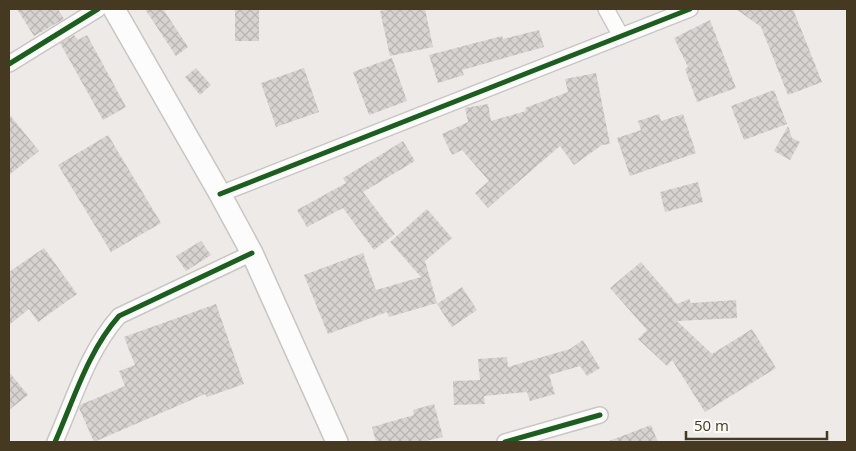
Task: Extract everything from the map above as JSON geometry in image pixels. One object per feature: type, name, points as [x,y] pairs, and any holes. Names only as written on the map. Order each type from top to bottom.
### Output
[{"type":"main road","points":[[114,9],[252,253],[337,442]]},
{"type":"street","points":[[9,64],[98,9]]},
{"type":"street","points":[[606,9],[621,36]]},
{"type":"street","points":[[220,194],[690,9]]},
{"type":"street","points":[[55,442],[94,351],[106,330],[119,316],[252,253]]},
{"type":"street","points":[[505,442],[600,415]]},
{"type":"building","points":[[17,9],[58,9],[64,19],[34,36]]},
{"type":"building","points":[[145,9],[163,9],[188,47],[176,56]]},
{"type":"building","points":[[235,9],[259,9],[259,41],[235,41]]},
{"type":"building","points":[[391,9],[425,9],[433,47],[390,56],[380,11]]},
{"type":"building","points":[[736,9],[793,9],[822,82],[788,95],[761,27]]},
{"type":"building","points":[[710,20],[736,88],[697,102],[685,69],[688,67],[674,38]]},
{"type":"building","points":[[539,30],[544,47],[462,70],[464,75],[438,83],[429,55],[502,36],[503,39]]},
{"type":"building","points":[[74,35],[78,40],[87,35],[126,107],[103,120],[60,43]]},
{"type":"building","points":[[392,58],[407,101],[369,115],[353,72]]},
{"type":"building","points":[[196,68],[211,85],[200,95],[185,77]]},
{"type":"building","points":[[304,68],[319,112],[276,127],[261,83]]},
{"type":"building","points":[[596,73],[610,144],[602,145],[574,165],[560,146],[488,208],[475,193],[489,181],[462,150],[452,155],[442,134],[468,122],[465,108],[488,104],[491,121],[526,111],[525,108],[568,92],[565,79]]},
{"type":"building","points":[[774,90],[787,124],[744,140],[731,106]]},
{"type":"building","points":[[9,114],[39,151],[9,175]]},
{"type":"building","points":[[659,114],[661,121],[683,114],[696,153],[630,176],[617,138],[641,130],[638,121]]},
{"type":"building","points":[[788,126],[792,138],[800,142],[790,160],[774,151]]},
{"type":"building","points":[[108,135],[161,223],[111,252],[58,165]]},
{"type":"building","points":[[403,141],[415,161],[363,192],[395,234],[374,250],[343,208],[307,227],[297,210],[346,183],[343,178]]},
{"type":"building","points":[[698,182],[703,202],[665,212],[660,192]]},
{"type":"building","points":[[427,209],[452,238],[425,261],[437,303],[389,317],[387,312],[328,334],[304,275],[363,253],[376,290],[421,277],[390,242]]},
{"type":"building","points":[[201,241],[211,255],[186,271],[176,256]]},
{"type":"building","points":[[44,248],[77,294],[38,322],[29,309],[9,325],[9,272]]},
{"type":"building","points":[[641,262],[677,304],[689,299],[691,303],[736,300],[737,318],[677,321],[712,354],[752,329],[776,368],[705,412],[672,360],[667,366],[638,339],[647,330],[610,288]]},
{"type":"building","points":[[462,287],[477,310],[452,327],[437,304]]},
{"type":"building","points":[[216,304],[244,384],[207,397],[205,394],[94,442],[79,408],[80,405],[125,386],[119,371],[135,365],[124,337]]},
{"type":"building","points":[[583,340],[600,368],[587,376],[580,366],[549,375],[555,394],[530,401],[527,392],[484,396],[485,404],[454,405],[453,381],[480,380],[478,359],[507,357],[508,367],[570,349]]},
{"type":"building","points":[[9,372],[28,395],[9,410]]},
{"type":"building","points":[[434,404],[443,437],[422,442],[376,442],[372,427],[414,415],[413,410]]},
{"type":"building","points":[[651,425],[658,442],[609,442],[609,441]]},
{"type":"cycle path","points":[[9,64],[98,9]]},
{"type":"cycle path","points":[[220,194],[690,9]]},
{"type":"cycle path","points":[[55,442],[90,360],[119,316],[252,253]]},
{"type":"cycle path","points":[[505,442],[600,415]]}]
